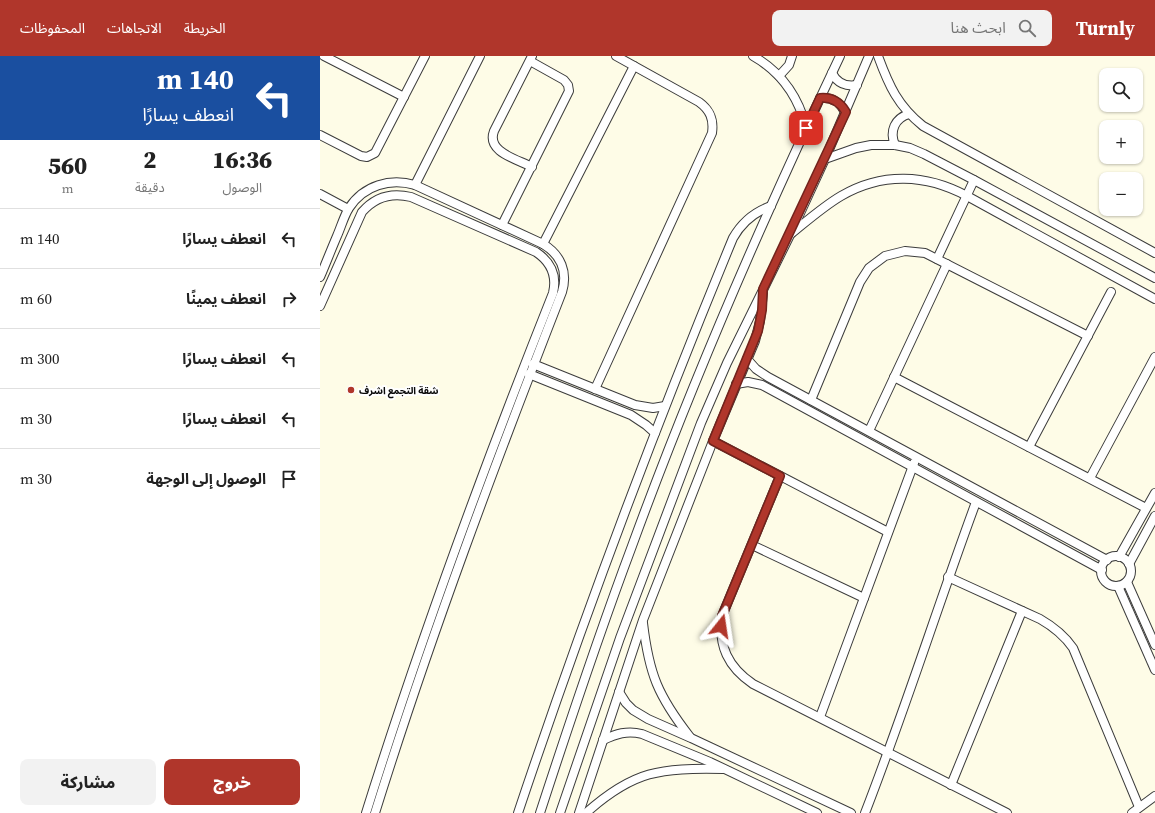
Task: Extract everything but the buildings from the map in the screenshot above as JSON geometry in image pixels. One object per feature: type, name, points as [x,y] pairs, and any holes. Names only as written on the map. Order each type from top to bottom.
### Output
[{"type":"street","points":[[324,56],[404,97]]},
{"type":"street","points":[[320,135],[361,156],[370,156],[377,150],[425,56]]},
{"type":"street","points":[[415,185],[480,56]]},
{"type":"street","points":[[595,389],[712,133],[713,126],[709,112],[699,102],[616,56]]},
{"type":"street","points":[[753,56],[767,65],[779,76],[789,89],[801,111],[806,128]]},
{"type":"street","points":[[779,76],[789,64],[792,56]]},
{"type":"street","points":[[540,813],[587,672],[640,523],[698,378],[771,206],[840,56]]},
{"type":"street","points":[[560,813],[620,638],[689,453],[722,375],[790,235],[846,112],[869,56]]},
{"type":"street","points":[[878,56],[892,92],[909,114],[932,131],[1155,253]]},
{"type":"street","points":[[502,225],[532,167],[570,91],[564,80],[531,59],[494,130],[492,138],[494,146],[500,152],[532,167]]},
{"type":"street","points":[[543,244],[634,66]]},
{"type":"street","points":[[832,73],[840,83],[848,86],[857,85]]},
{"type":"street","points":[[820,98],[833,100],[840,104],[846,112]]},
{"type":"street","points":[[895,145],[892,137],[893,128],[901,117],[909,114]]},
{"type":"street","points":[[824,159],[864,146],[879,144],[895,145],[917,151],[974,180],[1155,278]]},
{"type":"street","points":[[790,235],[840,197],[862,187],[885,180],[909,179],[932,181],[953,188],[1155,299]]},
{"type":"street","points":[[937,259],[974,180]]},
{"type":"street","points":[[320,277],[348,209],[353,202],[366,191],[381,184],[398,182],[415,185],[543,244],[553,251],[563,267],[564,280],[562,292],[471,505],[388,757],[366,813]]},
{"type":"street","points":[[320,194],[348,209]]},
{"type":"street","points":[[320,306],[358,218],[366,207],[377,199],[397,194],[411,197],[536,252],[549,264],[554,275],[554,287],[529,374],[422,655]]},
{"type":"street","points":[[518,813],[582,629],[665,406],[732,238],[751,215],[771,206]]},
{"type":"street","points":[[811,400],[860,282],[869,268],[885,256],[905,251],[925,253],[1088,336]]},
{"type":"street","points":[[329,255],[340,259]]},
{"type":"street","points":[[869,431],[947,264]]},
{"type":"street","points":[[579,813],[643,620],[713,441],[755,341],[760,321],[763,289]]},
{"type":"street","points":[[1029,447],[1112,292]]},
{"type":"street","points":[[1090,478],[1155,357]]},
{"type":"street","points":[[747,359],[762,373],[1107,560]]},
{"type":"street","points":[[532,361],[611,396],[640,406],[652,408],[665,406]]},
{"type":"street","points":[[529,374],[636,418],[655,433]]},
{"type":"street","points":[[894,377],[1146,508]]},
{"type":"street","points":[[736,384],[748,382],[762,385],[1102,570]]},
{"type":"street","points":[[608,406],[611,396]]},
{"type":"street","points":[[636,418],[640,406]]},
{"type":"street","points":[[713,441],[888,532]]},
{"type":"street","points":[[820,718],[916,457]]},
{"type":"street","points":[[780,476],[722,616],[721,636],[726,655],[738,672],[753,684],[1007,813]]},
{"type":"street","points":[[1119,557],[1155,493]]},
{"type":"street","points":[[865,813],[889,753],[948,577],[976,502]]},
{"type":"street","points":[[1129,564],[1155,516]]},
{"type":"street","points":[[752,545],[864,598]]},
{"type":"street","points":[[1113,557],[1119,557],[1125,559],[1129,564],[1131,571],[1129,579],[1126,582],[1118,586],[1113,586],[1106,582],[1103,578],[1102,566],[1107,560],[1113,557]]},
{"type":"street","points":[[948,577],[1022,611],[1053,627],[1064,636],[1073,648],[1139,807]]},
{"type":"street","points":[[1126,582],[1155,644]]},
{"type":"street","points":[[1118,586],[1155,670]]},
{"type":"street","points":[[951,785],[1022,611]]},
{"type":"street","points":[[643,620],[648,659],[656,684],[668,707],[691,738]]},
{"type":"street","points":[[619,692],[626,703],[640,715],[851,813]]},
{"type":"street","points":[[603,740],[615,734],[636,732],[726,769],[817,813]]},
{"type":"street","points":[[375,813],[388,757]]},
{"type":"street","points":[[586,813],[618,788],[646,775],[676,769],[726,769]]},
{"type":"street","points":[[1132,813],[1155,796]]},
{"type":"place","name":"شقة التجمع اشرف","points":[[351,390]]},
{"type":"route","points":[[721,626],[722,616],[780,476],[713,441],[755,341],[762,310],[763,289],[790,235],[846,112],[837,102],[829,98],[820,98],[806,128]]}]
